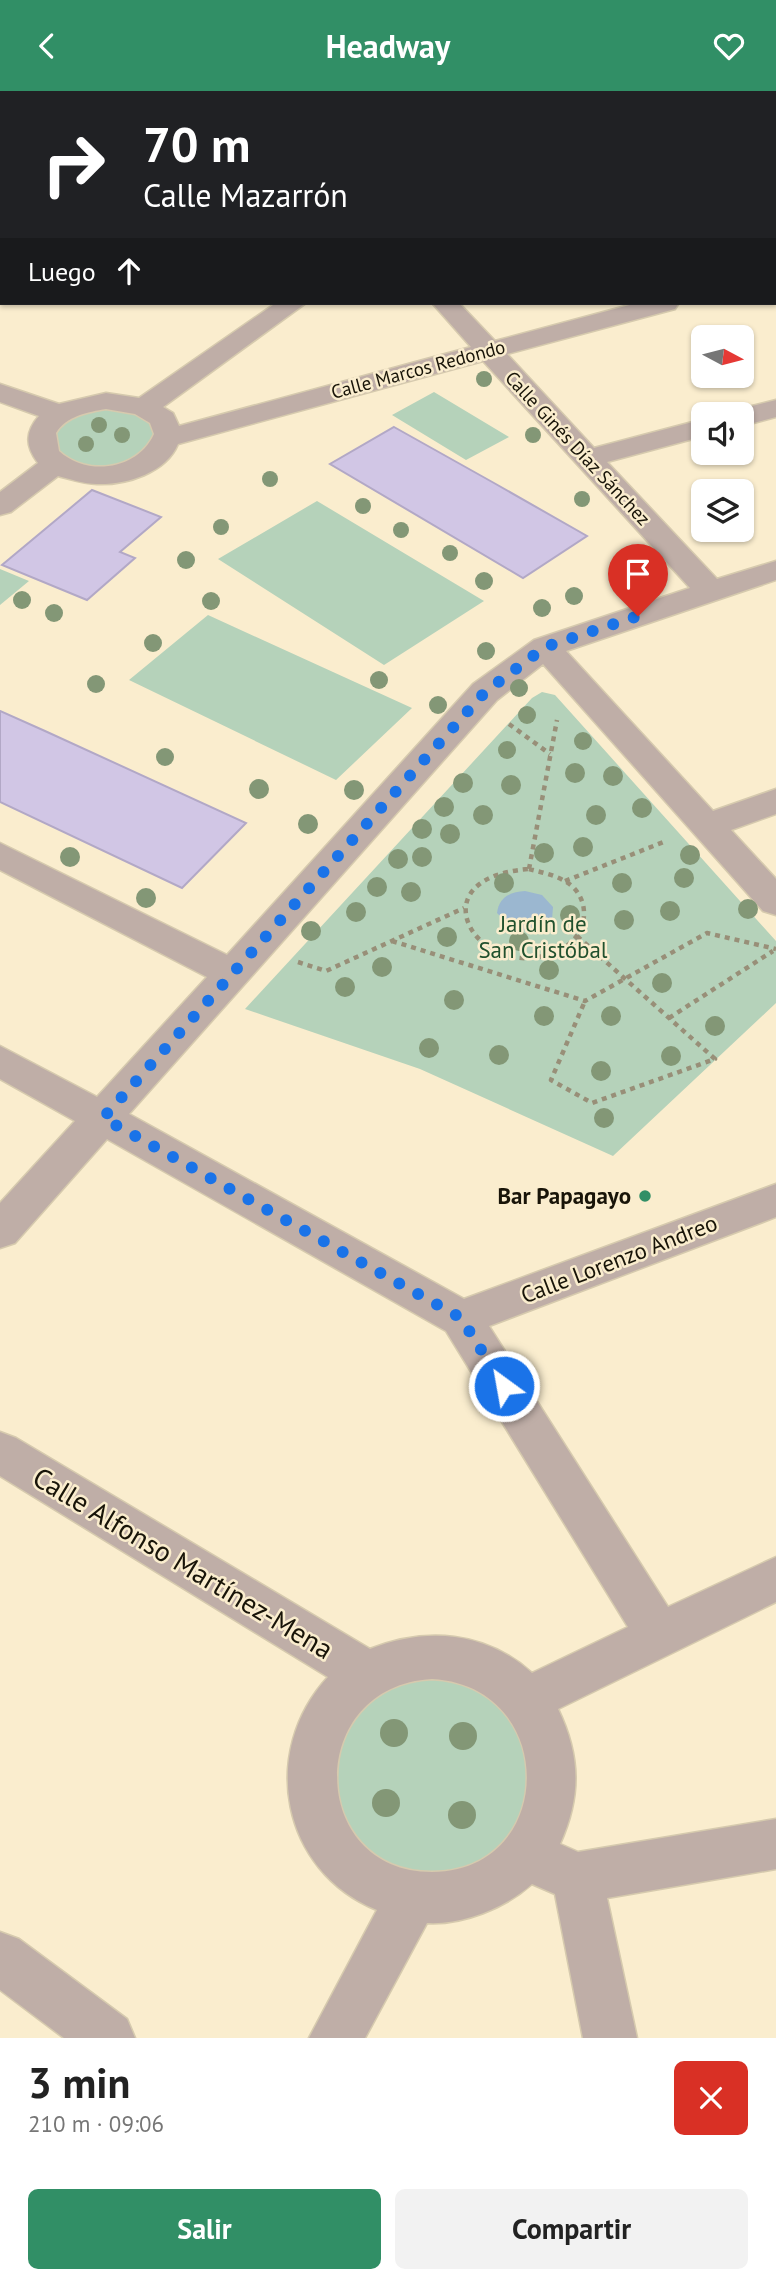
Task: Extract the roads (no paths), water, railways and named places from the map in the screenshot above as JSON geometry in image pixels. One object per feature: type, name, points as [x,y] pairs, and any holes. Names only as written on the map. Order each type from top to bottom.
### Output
[{"type":"street","points":[[144,407],[290,305]]},
{"type":"street","name":"Calle Ginés Díaz Sánchez","points":[[447,305],[711,592]]},
{"type":"street","name":"Calle Marcos Redondo","points":[[170,437],[658,305]]},
{"type":"street","points":[[0,392],[61,414]]},
{"type":"street","points":[[106,401],[144,407],[158,414],[167,425],[170,437],[164,449],[153,460],[136,469],[92,474],[55,463],[45,453],[41,442],[44,430],[61,414],[86,404],[106,401]]},
{"type":"street","points":[[754,414],[776,408]]},
{"type":"street","points":[[589,458],[691,431]]},
{"type":"street","points":[[0,506],[55,463]]},
{"type":"street","points":[[0,1231],[478,701],[555,659],[711,592],[776,570]]},
{"type":"street","points":[[555,659],[776,902]]},
{"type":"street","points":[[706,826],[776,801]]},
{"type":"street","points":[[0,855],[245,961]]},
{"type":"street","points":[[0,1061],[461,1318],[659,1635]]},
{"type":"street","name":"Calle Lorenzo Andreo","points":[[461,1318],[776,1200]]},
{"type":"street","name":"Calle Alfonso Martínez-Mena","points":[[0,1452],[366,1674]]},
{"type":"street","points":[[525,1701],[776,1579]]},
{"type":"street","points":[[421,1656],[450,1657],[479,1666],[505,1680],[525,1701],[542,1728],[552,1760],[552,1793],[544,1825],[526,1855],[503,1875],[476,1890],[445,1897],[414,1896],[378,1884],[346,1863],[324,1832],[312,1797],[311,1761],[320,1727],[339,1696],[366,1674],[392,1662],[421,1656]]},
{"type":"street","points":[[526,1855],[577,1878],[776,1844]]},
{"type":"street","points":[[577,1878],[610,2038]]},
{"type":"street","points":[[336,2038],[414,1896]]},
{"type":"street","points":[[0,1958],[108,2038]]},
{"type":"water","points":[[525,891],[542,895],[553,907],[552,920],[531,931],[513,929],[497,913],[506,896]]},
{"type":"place","name":"Bar Papagayo","points":[[645,1196]]},
{"type":"park label","name":"Jardín de San Cristóbal","points":[[543,937]]}]
